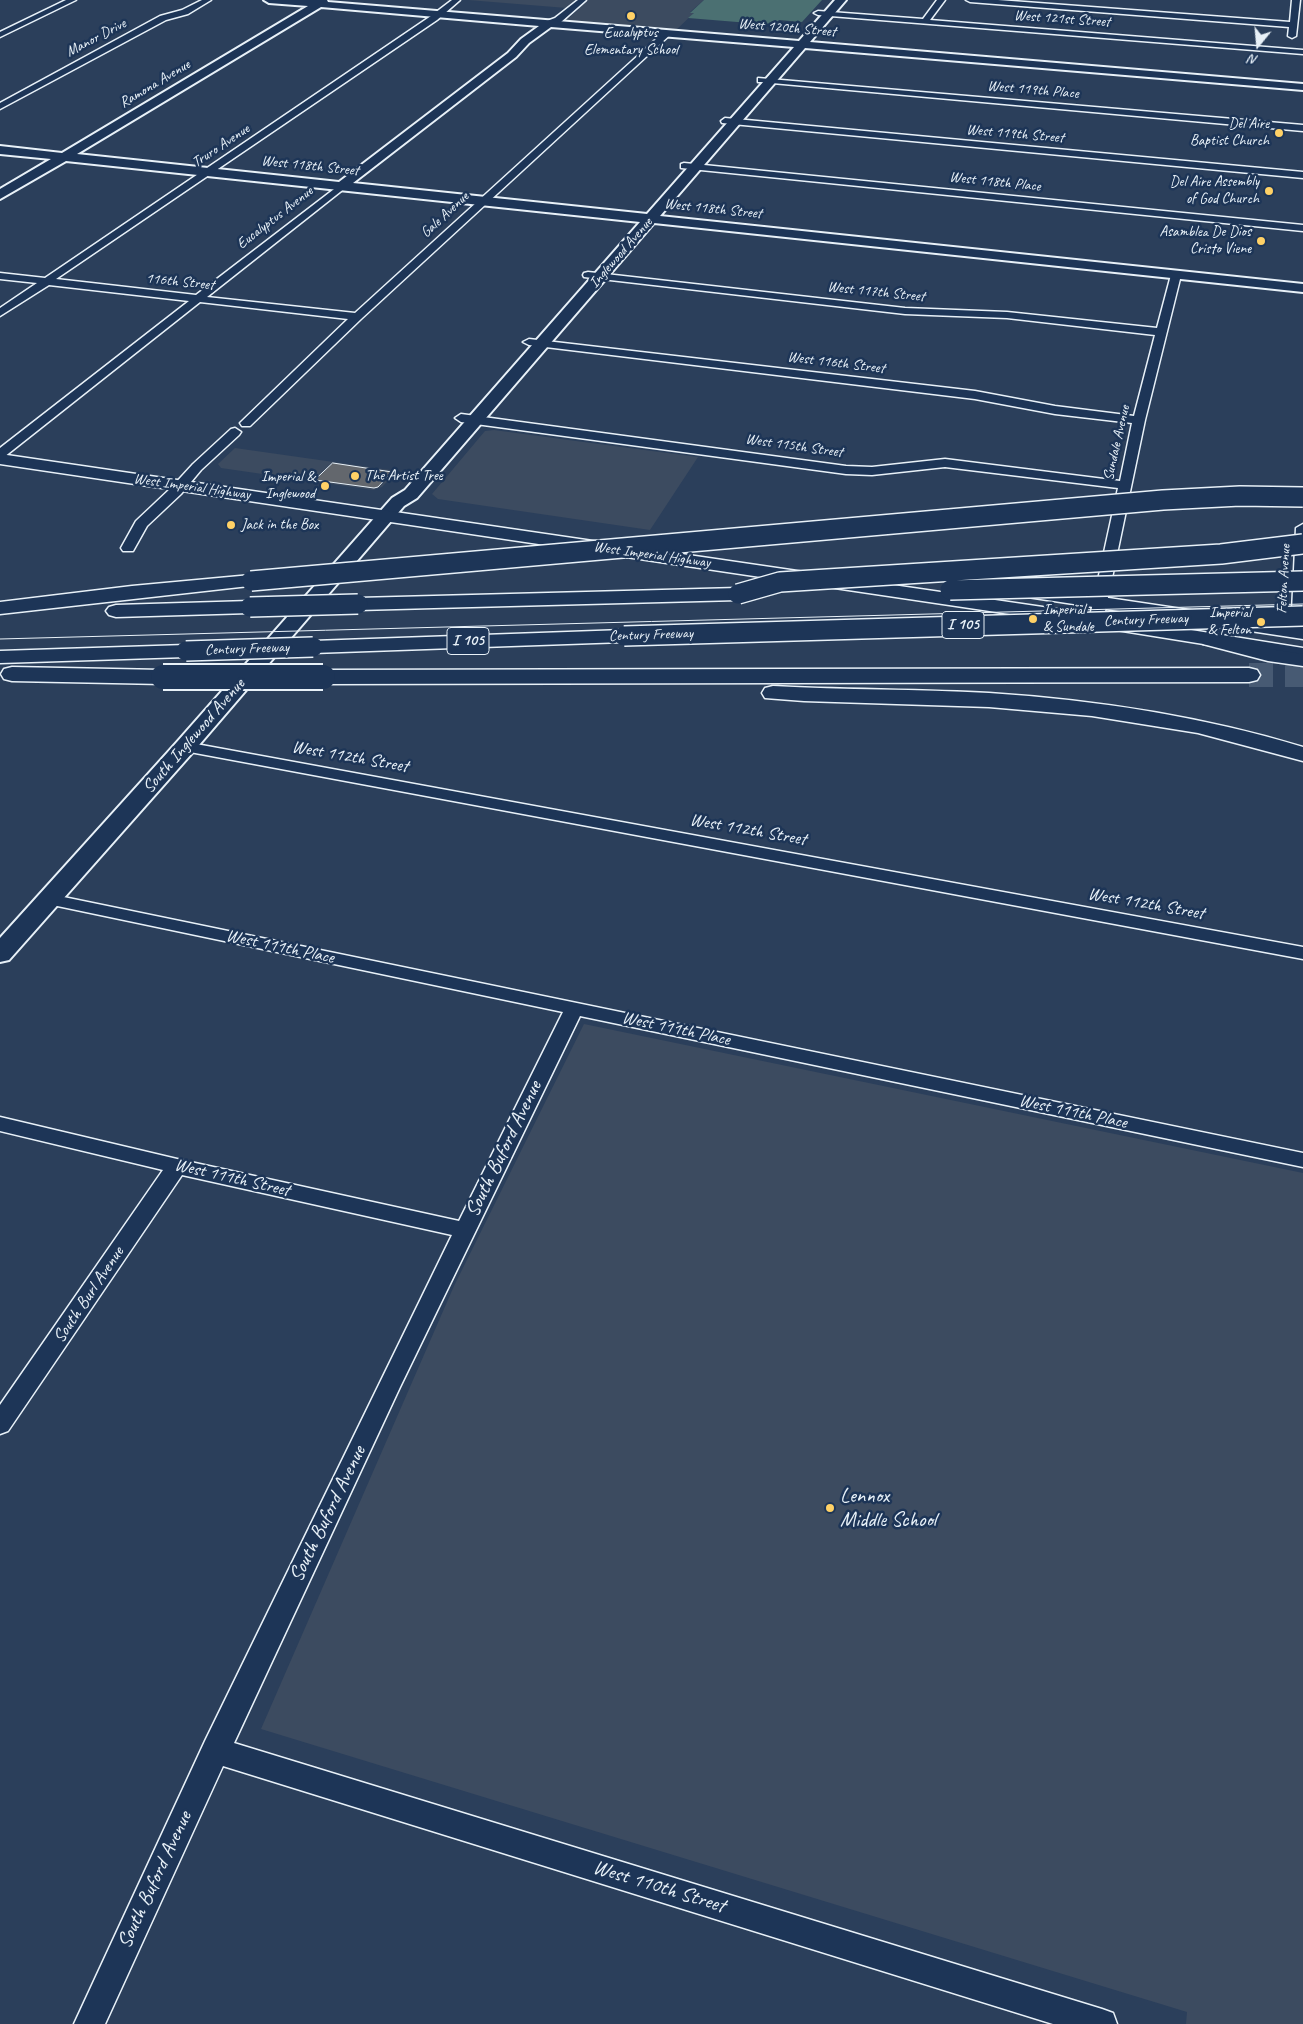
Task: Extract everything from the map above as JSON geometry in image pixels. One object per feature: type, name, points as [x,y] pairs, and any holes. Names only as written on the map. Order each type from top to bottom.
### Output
[{"type":"main road","name":"West 120th Street","points":[[268,0],[322,2]]},
{"type":"main road","name":"Inglewood Avenue","points":[[823,14],[830,0]]},
{"type":"main road","name":"Inglewood Avenue","points":[[690,167],[730,121]]},
{"type":"main road","name":"West Imperial Highway","points":[[3,450],[187,479],[1098,611],[1301,627]]},
{"type":"main road","points":[[0,608],[132,592],[1163,500],[1240,496],[1303,497]]},
{"type":"main road","points":[[738,594],[780,582],[1221,554],[1303,544]]},
{"type":"main road","name":"Century Freeway","points":[[0,614],[1303,581]]},
{"type":"main road","name":"West Imperial Highway","points":[[1098,611],[1211,639],[1303,654]]},
{"type":"main road","name":"Century Freeway","points":[[0,657],[624,636],[1301,627]]},
{"type":"main road","points":[[1211,639],[1268,655],[1303,660]]},
{"type":"main road","points":[[0,673],[163,677],[1249,675]]},
{"type":"main road","points":[[467,677],[822,696],[974,699],[1052,704],[1139,715],[1183,723],[1303,754]]},
{"type":"street","points":[[0,35],[72,0]]},
{"type":"street","name":"Manor Drive","points":[[0,106],[163,18],[185,12],[207,0]]},
{"type":"street","name":"Truro Avenue","points":[[0,313],[456,0]]},
{"type":"street","name":"Eucalyptus Avenue","points":[[3,450],[512,55],[525,42],[550,23],[558,20],[582,0]]},
{"type":"street","name":"Inglewood Avenue","points":[[730,121],[823,14],[841,0]]},
{"type":"street","points":[[925,22],[941,0]]},
{"type":"street","points":[[970,0],[1293,25]]},
{"type":"street","points":[[1290,0],[1296,0],[1290,51]]},
{"type":"street","name":"West 120th Street","points":[[322,2],[437,14],[1303,87]]},
{"type":"street","name":"Ramona Avenue","points":[[0,195],[322,2]]},
{"type":"street","name":"West 121st Street","points":[[823,14],[1303,52]]},
{"type":"street","name":"Gale Avenue","points":[[246,423],[357,317],[668,33]]},
{"type":"street","name":"West 119th Place","points":[[766,80],[1303,128]]},
{"type":"street","name":"West 119th Street","points":[[730,121],[1303,175]]},
{"type":"street","name":"West 118th Street","points":[[0,150],[1303,288]]},
{"type":"street","name":"Inglewood Avenue","points":[[392,509],[397,492],[469,419],[690,167]]},
{"type":"street","name":"West 118th Place","points":[[690,167],[1303,228]]},
{"type":"street","name":"West 117th Street","points":[[594,275],[905,311],[1007,315],[1162,332]]},
{"type":"street","name":"Sundale Avenue","points":[[1098,611],[1139,420],[1176,275]]},
{"type":"street","name":"116th Street","points":[[0,276],[357,317]]},
{"type":"street","name":"West 116th Street","points":[[536,342],[975,396],[1055,410],[1139,420]]},
{"type":"street","name":"West 115th Street","points":[[469,419],[846,470],[872,471],[945,463],[1124,485]]},
{"type":"street","points":[[128,548],[141,524],[235,432]]},
{"type":"street","name":"South Inglewood Avenue","points":[[0,954],[392,509]]},
{"type":"street","name":"Felton Avenue","points":[[1301,627],[1303,528]]},
{"type":"street","name":"West 112th Street","points":[[185,746],[1303,953]]},
{"type":"street","name":"West 111th Place","points":[[49,899],[1303,1160]]},
{"type":"street","name":"South Buford Avenue","points":[[89,2024],[215,1750],[464,1230],[574,1008]]},
{"type":"street","name":"West 111th Street","points":[[0,1124],[177,1166],[464,1230]]},
{"type":"street","name":"South Burl Avenue","points":[[0,1424],[177,1166]]},
{"type":"street","name":"West 110th Street","points":[[215,1750],[1102,2024]]},
{"type":"shaded area","name":"Eucalyptus Elementary School","points":[[468,0],[704,0],[690,12],[694,13],[676,30],[565,21],[579,9]]},
{"type":"shaded area","points":[[494,430],[698,457],[650,530],[438,499],[432,494],[485,431]]},
{"type":"shaded area","points":[[235,448],[397,471],[382,487],[373,490],[221,468],[218,464]]},
{"type":"shaded area","name":"Lennox Middle School","points":[[584,1024],[1303,1173],[1303,2024],[1186,2024],[1187,2012],[261,1729],[454,1286]]},
{"type":"green space","points":[[704,0],[822,0],[802,22],[779,20],[774,25],[688,18],[694,13],[690,13]]},
{"type":"building","name":"The Artist Tree","points":[[333,463],[392,472],[378,487],[374,488],[315,480]]},
{"type":"tunnel","points":[[1249,675],[1303,675]]},
{"type":"tram line","points":[[0,639],[1303,604]]},
{"type":"place","name":"Eucalyptus Elementary School","points":[[631,16]]},
{"type":"place","name":"Del Aire Baptist Church","points":[[1279,133]]},
{"type":"place","name":"Del Aire Assembly of God Church","points":[[1269,191]]},
{"type":"place","name":"Asamblea De Dios Cristo Viene","points":[[1261,241]]},
{"type":"place","name":"The Artist Tree","points":[[355,476]]},
{"type":"place","name":"Imperial & Inglewood","points":[[325,486]]},
{"type":"place","name":"Jack in the Box","points":[[231,525]]},
{"type":"place","name":"Imperial & Sundale","points":[[1033,619]]},
{"type":"place","name":"Imperial & Felton","points":[[1261,622]]},
{"type":"place","name":"Lennox Middle School","points":[[830,1508]]}]
